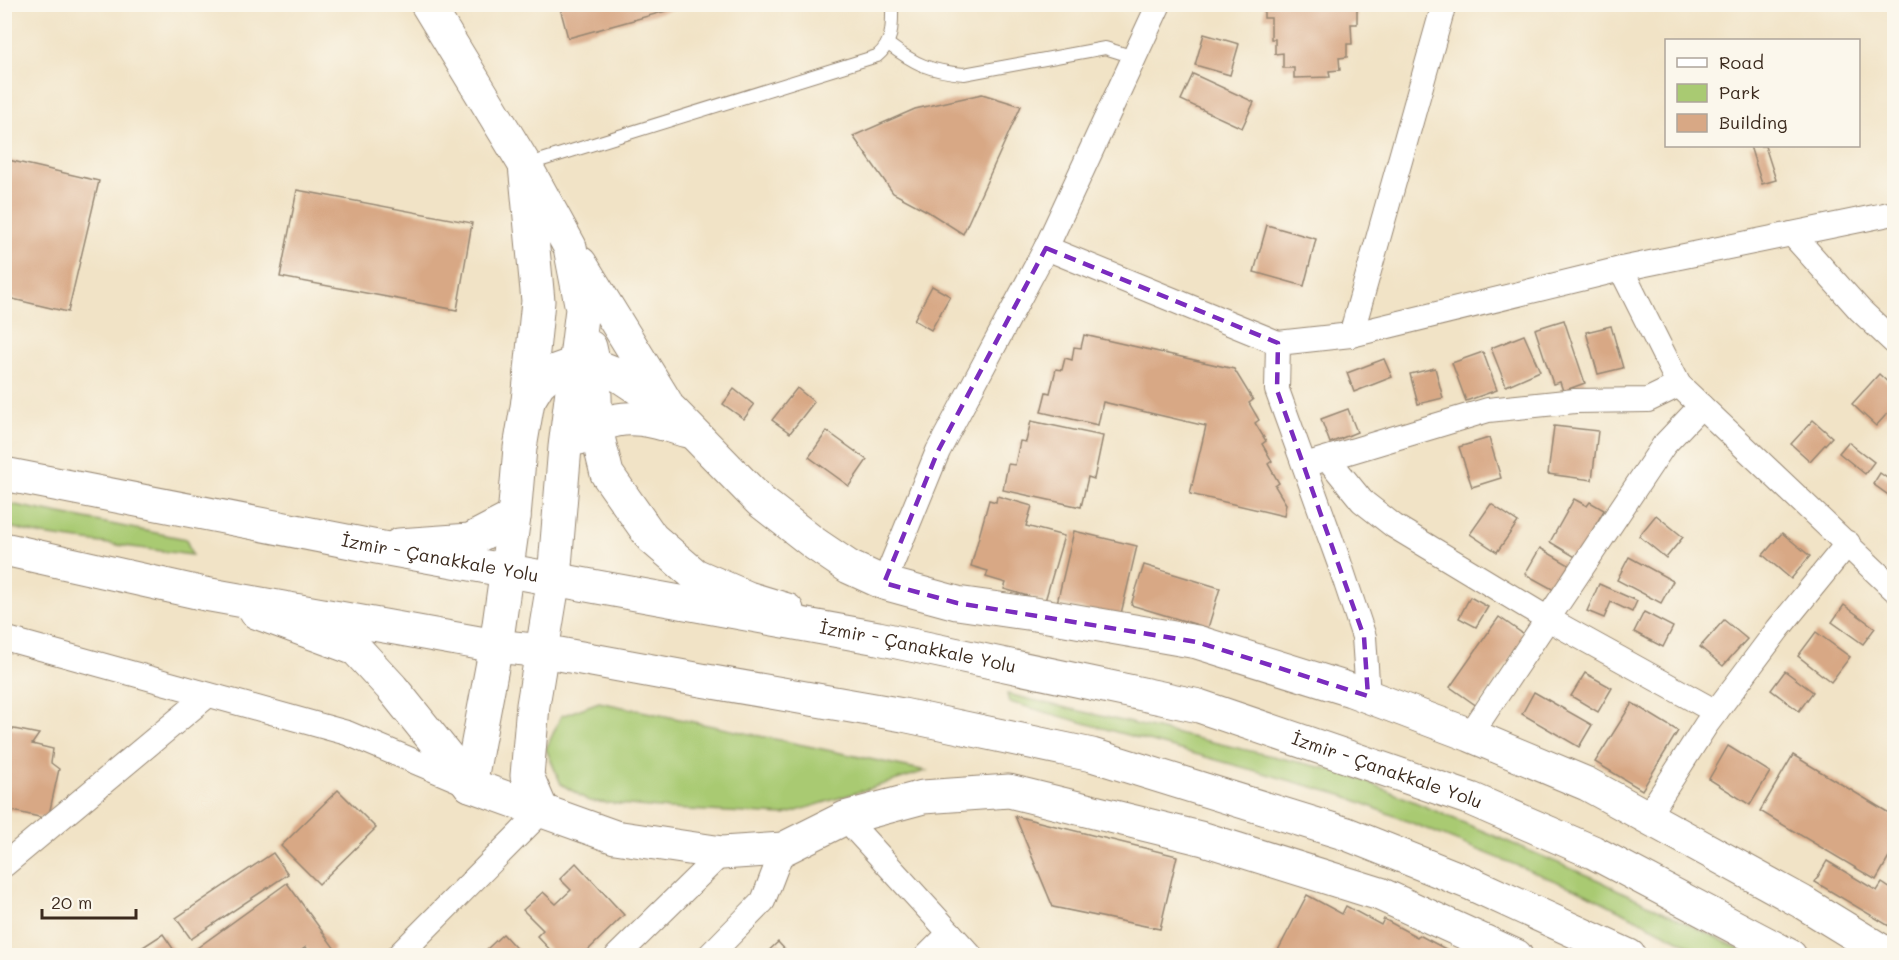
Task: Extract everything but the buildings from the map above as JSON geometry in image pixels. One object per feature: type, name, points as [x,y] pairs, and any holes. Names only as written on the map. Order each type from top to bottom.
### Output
[{"type":"main road","points":[[427,4],[525,165],[570,247],[682,421]]},
{"type":"main road","points":[[470,785],[496,645],[507,569],[538,301],[525,165]]},
{"type":"main road","points":[[570,247],[582,309],[584,366],[607,474],[652,538],[695,575],[748,598],[878,638]]},
{"type":"main road","points":[[528,401],[539,383],[559,370],[584,366],[617,374],[682,421],[760,501],[849,567],[884,582],[957,603],[1197,642],[1368,696],[1470,735],[1587,784],[1802,902],[1890,956]]},
{"type":"main road","points":[[542,811],[527,776],[534,697],[554,578],[565,447],[584,366]]},
{"type":"main road","points":[[565,447],[604,424],[628,417],[657,422],[682,421]]},
{"type":"main road","name":"İzmir - Çanakkale Yolu","points":[[4,474],[377,547],[878,638],[1199,706],[1471,799],[1593,852],[1790,956]]},
{"type":"main road","points":[[377,547],[470,540],[514,517]]},
{"type":"main road","points":[[4,549],[205,594],[903,715],[1092,755],[1347,834],[1472,884],[1629,956]]},
{"type":"main road","points":[[496,645],[510,630],[549,611],[572,602],[624,592]]},
{"type":"main road","points":[[205,594],[356,649],[392,688],[470,785],[615,837],[722,853],[783,849],[845,819],[922,796],[1009,791],[1204,839],[1380,894],[1516,956]]},
{"type":"main road","points":[[534,697],[560,674],[614,664]]},
{"type":"street","points":[[884,582],[939,451],[1046,248],[1159,4]]},
{"type":"street","points":[[1351,335],[1444,4]]},
{"type":"street","points":[[1046,248],[1278,343],[1351,335],[1621,268],[1894,213]]},
{"type":"street","points":[[1792,234],[1860,310],[1894,342]]},
{"type":"street","points":[[1621,268],[1679,385],[1894,589]]},
{"type":"street","points":[[1278,343],[1277,390],[1364,637],[1368,696]]},
{"type":"street","points":[[1303,466],[1488,410],[1575,401],[1647,400],[1679,385]]},
{"type":"street","points":[[1470,735],[1664,445],[1701,406]]},
{"type":"street","points":[[1328,459],[1362,501],[1394,526],[1548,619],[1716,712]]},
{"type":"street","points":[[1647,817],[1716,712],[1778,629],[1848,543]]},
{"type":"street","points":[[4,638],[347,733],[470,785]]},
{"type":"street","points":[[4,865],[208,695]]},
{"type":"street","points":[[398,956],[542,811]]},
{"type":"street","points":[[845,819],[971,956]]},
{"type":"street","points":[[709,956],[763,901],[783,849]]},
{"type":"street","points":[[617,956],[722,853]]},
{"type":"street","points":[[927,956],[950,933]]},
{"type":"lane","points":[[525,165],[877,56],[888,44],[892,32],[892,4]]},
{"type":"lane","points":[[888,44],[912,62],[945,72],[964,74],[1105,48],[1134,57]]},
{"type":"highlighted area","points":[[1046,248],[1278,343],[1277,390],[1364,637],[1368,696],[1197,642],[957,603],[884,583],[938,451]]},
{"type":"green space","points":[[5,503],[186,539],[192,555],[42,535],[5,526]]},
{"type":"green space","points":[[1007,694],[1349,774],[1598,880],[1752,955],[1708,955],[1585,893],[1345,796],[1009,702]]},
{"type":"green space","points":[[599,702],[926,771],[784,815],[669,809],[589,801],[561,784],[546,749],[561,716]]}]
